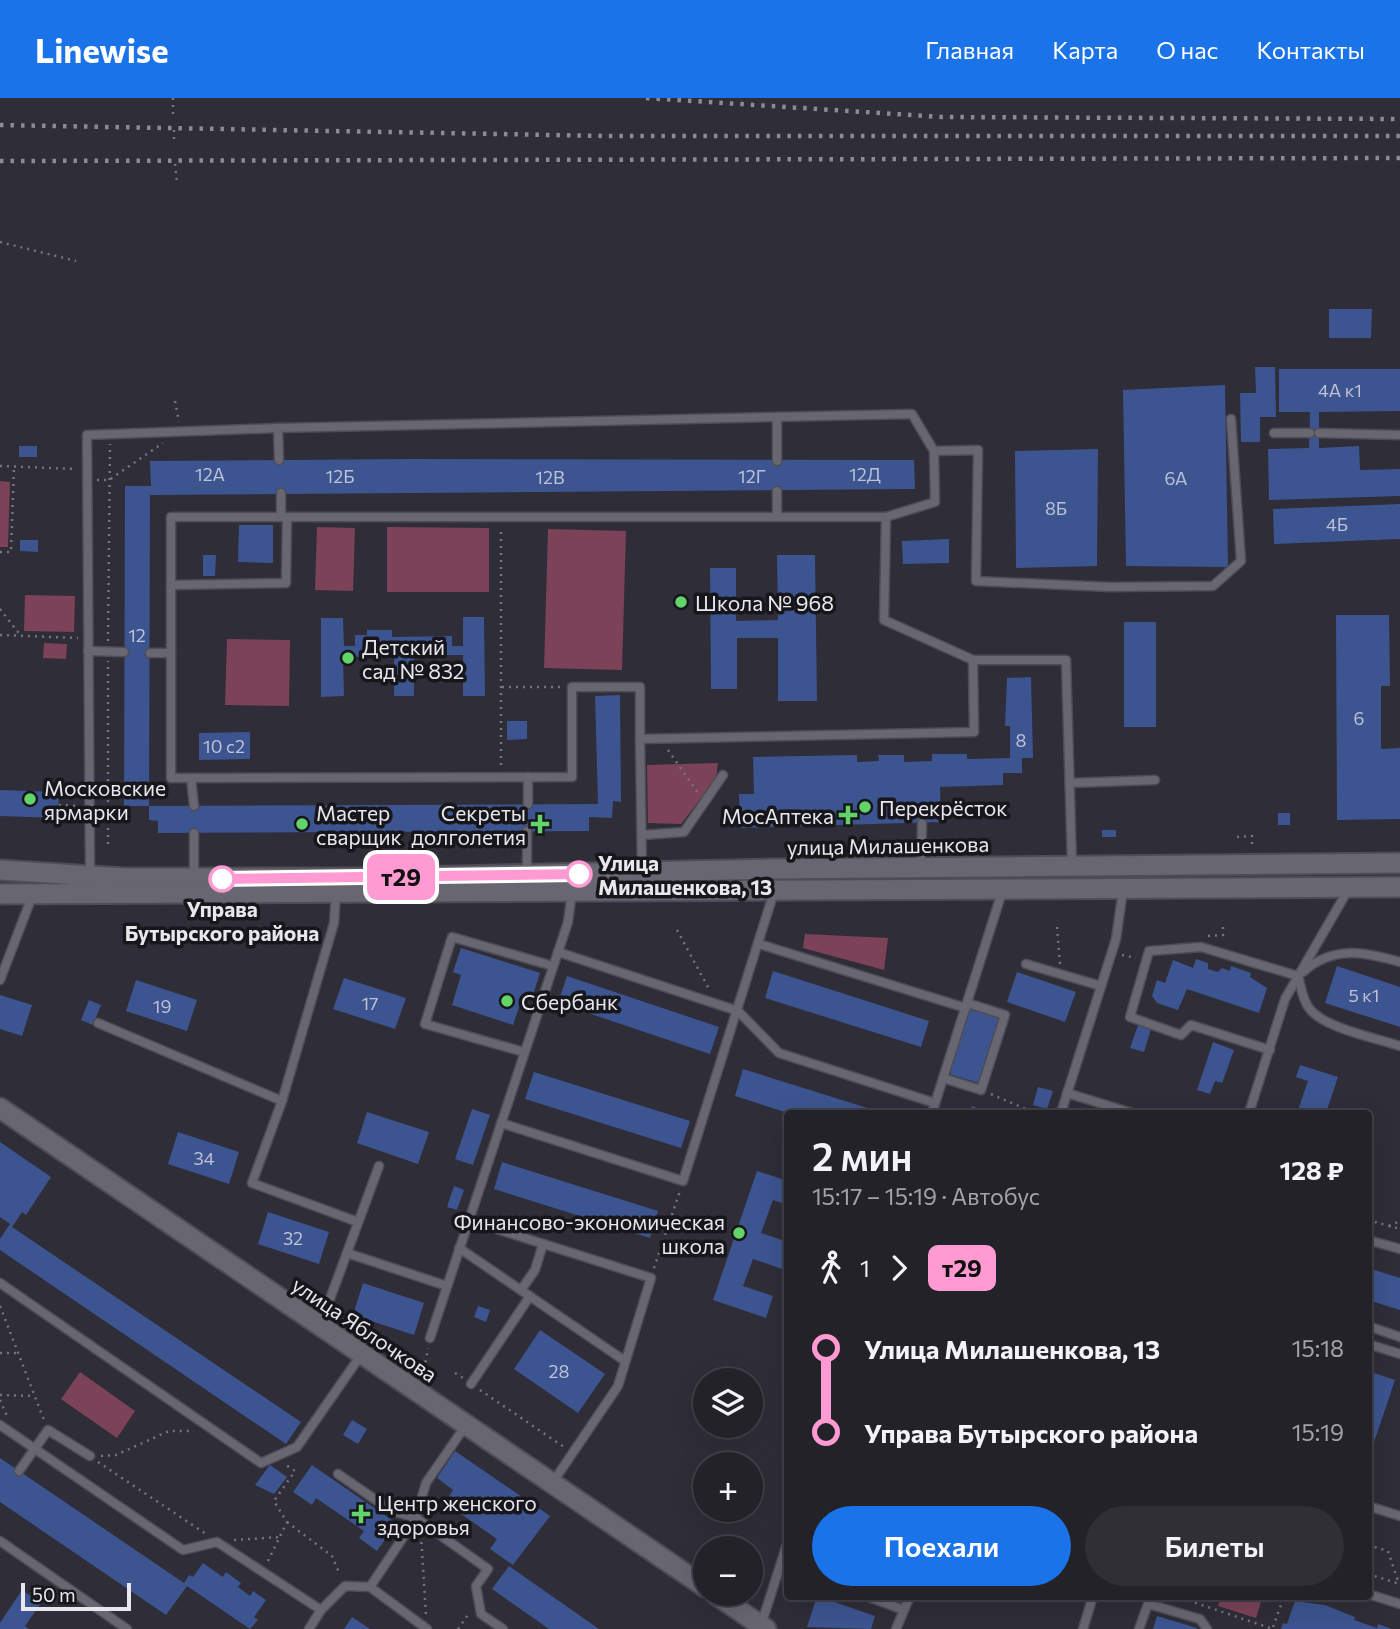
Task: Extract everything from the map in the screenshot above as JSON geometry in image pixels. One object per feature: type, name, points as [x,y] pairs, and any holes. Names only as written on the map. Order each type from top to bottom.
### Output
[{"type":"main road","name":"улица Милашенкова","points":[[0,870],[194,879],[921,867],[1400,863]]},
{"type":"main road","name":"улица Милашенкова","points":[[0,894],[1400,887]]},
{"type":"main road","name":"улица Яблочкова","points":[[0,1108],[693,1579]]},
{"type":"main road","points":[[733,1606],[764,1627]]},
{"type":"lane","points":[[70,894],[82,887],[90,875],[87,435],[278,428],[912,414],[933,451],[935,502],[886,517],[171,517],[171,778],[572,777],[572,687],[640,687],[642,872]]},
{"type":"lane","points":[[777,417],[777,461]]},
{"type":"lane","points":[[933,451],[978,450],[976,581],[1110,587],[1213,586],[1241,561],[1231,419]]},
{"type":"lane","points":[[278,428],[279,460]]},
{"type":"lane","points":[[1274,433],[1400,435]]},
{"type":"lane","points":[[777,491],[777,516]]},
{"type":"lane","points":[[171,585],[286,583],[281,493]]},
{"type":"lane","points":[[886,517],[884,621],[973,660],[1066,660],[1072,865]]},
{"type":"lane","points":[[88,651],[124,652]]},
{"type":"lane","points":[[150,653],[171,653]]},
{"type":"lane","points":[[640,739],[974,732],[973,660]]},
{"type":"lane","points":[[642,835],[684,832],[723,775]]},
{"type":"lane","points":[[191,778],[194,806]]},
{"type":"lane","points":[[528,778],[528,804]]},
{"type":"lane","points":[[1070,783],[1155,780]]},
{"type":"lane","points":[[921,867],[922,823]]},
{"type":"lane","points":[[527,831],[527,875]]},
{"type":"lane","points":[[194,833],[194,879]]},
{"type":"lane","points":[[1250,1110],[1285,999],[1350,887]]},
{"type":"lane","points":[[1062,1110],[1112,953],[1123,888]]},
{"type":"lane","points":[[933,1110],[1003,889]]},
{"type":"lane","points":[[501,1123],[683,1181],[775,890]]},
{"type":"lane","points":[[430,1338],[568,922],[572,892]]},
{"type":"lane","points":[[0,980],[33,894]]},
{"type":"lane","points":[[336,894],[334,923],[282,1101],[252,1183],[358,1222]]},
{"type":"lane","points":[[524,1052],[425,1024],[452,937],[553,966]]},
{"type":"lane","points":[[759,944],[1005,1015],[981,1090],[943,1077]]},
{"type":"lane","points":[[1270,1050],[1191,1025],[1181,1035],[1130,1017],[1149,951],[1201,947],[1298,976]]},
{"type":"lane","points":[[558,952],[738,1011],[779,1053],[935,1103]]},
{"type":"lane","points":[[1298,976],[1325,957],[1344,952],[1365,952],[1400,962]]},
{"type":"lane","points":[[1026,964],[1101,986]]},
{"type":"lane","points":[[1298,976],[1304,1000],[1314,1015],[1325,1022],[1400,1046]]},
{"type":"lane","points":[[98,1023],[282,1101]]},
{"type":"lane","points":[[1067,1093],[1122,1110]]},
{"type":"lane","points":[[320,1326],[379,1166]]},
{"type":"lane","points":[[468,1220],[650,1278],[618,1386],[552,1483]]},
{"type":"lane","points":[[1372,1241],[1400,1249]]},
{"type":"lane","points":[[521,1290],[535,1270],[543,1244]]},
{"type":"lane","points":[[459,1248],[625,1361]]},
{"type":"lane","points":[[347,1253],[447,1286]]},
{"type":"lane","points":[[0,1283],[261,1463],[297,1447],[362,1354]]},
{"type":"lane","points":[[471,1384],[530,1296]]},
{"type":"lane","points":[[1372,1327],[1400,1336]]},
{"type":"lane","points":[[1372,1345],[1400,1354]]},
{"type":"lane","points":[[0,1425],[183,1550],[217,1542],[321,1610]]},
{"type":"lane","points":[[370,1587],[418,1520],[426,1483],[466,1425]]},
{"type":"lane","points":[[19,1471],[48,1430],[90,1456]]},
{"type":"lane","points":[[338,1474],[392,1511],[418,1520],[488,1569],[476,1586],[481,1614],[503,1629]]},
{"type":"lane","points":[[1372,1507],[1400,1516]]},
{"type":"lane","points":[[0,1541],[127,1629]]},
{"type":"lane","points":[[764,1627],[784,1566]]},
{"type":"lane","points":[[309,1629],[321,1610],[345,1586],[370,1587],[427,1629]]},
{"type":"lane","points":[[1372,1595],[1400,1604]]},
{"type":"lane","points":[[876,1600],[904,1611]]},
{"type":"lane","points":[[896,1629],[908,1600]]},
{"type":"lane","points":[[1090,1600],[1084,1627],[1095,1629]]},
{"type":"lane","points":[[1139,1629],[1148,1604],[1200,1619],[1207,1629]]},
{"type":"path","points":[[173,98],[173,117]]},
{"type":"path","points":[[174,130],[174,142]]},
{"type":"path","points":[[174,164],[177,183]]},
{"type":"path","points":[[0,242],[76,261]]},
{"type":"path","points":[[87,480],[109,480],[181,431],[176,401]]},
{"type":"path","points":[[0,466],[87,469]]},
{"type":"path","points":[[0,551],[11,552],[14,467]]},
{"type":"path","points":[[501,517],[501,778]]},
{"type":"path","points":[[0,609],[21,636]]},
{"type":"path","points":[[0,635],[88,638]]},
{"type":"path","points":[[501,687],[572,687]]},
{"type":"path","points":[[660,738],[705,802]]},
{"type":"path","points":[[59,805],[89,806]]},
{"type":"path","points":[[1237,837],[1252,836],[1252,844]]},
{"type":"path","points":[[1208,936],[1223,935],[1223,924]]},
{"type":"path","points":[[1057,928],[1061,974]]},
{"type":"path","points":[[677,930],[717,1004]]},
{"type":"path","points":[[1112,953],[1146,960]]},
{"type":"path","points":[[981,1090],[1028,1110]]},
{"type":"path","points":[[650,1278],[683,1181]]},
{"type":"path","points":[[1390,1226],[1400,1220]]},
{"type":"path","points":[[1372,1221],[1400,1229]]},
{"type":"path","points":[[0,1306],[48,1430]]},
{"type":"path","points":[[423,1376],[430,1338]]},
{"type":"path","points":[[0,1353],[18,1353]]},
{"type":"path","points":[[455,1373],[573,1453]]},
{"type":"path","points":[[0,1395],[35,1396]]},
{"type":"path","points":[[90,1456],[116,1455],[169,1432],[211,1430]]},
{"type":"path","points":[[90,1456],[217,1542],[280,1537]]},
{"type":"path","points":[[275,1457],[295,1471],[274,1501],[287,1522],[332,1556],[345,1586]]},
{"type":"path","points":[[418,1520],[427,1629]]},
{"type":"path","points":[[262,1572],[287,1522]]},
{"type":"path","points":[[1372,1546],[1388,1552],[1400,1584]]},
{"type":"path","points":[[1372,1575],[1400,1584]]},
{"type":"path","points":[[1187,1600],[1273,1628],[1285,1600]]},
{"type":"shaded area","points":[[0,481],[10,482],[8,547],[0,547]]},
{"type":"shaded area","points":[[317,527],[355,528],[353,591],[315,590]]},
{"type":"shaded area","points":[[387,527],[489,528],[489,592],[387,592]]},
{"type":"shaded area","points":[[548,529],[626,531],[622,670],[544,668]]},
{"type":"shaded area","points":[[25,595],[75,596],[74,632],[24,631]]},
{"type":"shaded area","points":[[227,639],[290,640],[289,706],[225,705]]},
{"type":"shaded area","points":[[44,643],[67,644],[66,659],[43,658]]},
{"type":"shaded area","points":[[718,763],[716,779],[681,824],[648,823],[647,765]]},
{"type":"shaded area","points":[[805,934],[888,938],[884,970],[803,948]]},
{"type":"shaded area","points":[[80,1372],[135,1411],[117,1438],[61,1399]]},
{"type":"shaded area","points":[[1220,1600],[1262,1600],[1256,1618],[1218,1606]]},
{"type":"building","points":[[1329,309],[1372,309],[1371,338],[1329,338]]},
{"type":"building","points":[[1255,367],[1275,367],[1276,417],[1260,417],[1260,442],[1241,442],[1240,393],[1256,393]]},
{"type":"building","points":[[1279,369],[1400,369],[1400,411],[1319,412],[1319,448],[1359,446],[1360,470],[1400,469],[1400,496],[1269,500],[1268,449],[1309,448],[1310,412],[1279,412]]},
{"type":"building","points":[[1225,385],[1228,567],[1126,566],[1123,390]]},
{"type":"building","points":[[19,446],[37,446],[37,457],[19,457]]},
{"type":"building","points":[[1098,449],[1097,566],[1016,568],[1015,451]]},
{"type":"building","points":[[914,460],[915,489],[150,495],[149,806],[124,806],[125,486],[151,486],[150,461]]},
{"type":"building","points":[[1400,504],[1400,539],[1274,544],[1273,509]]},
{"type":"building","points":[[239,525],[273,525],[273,563],[238,562]]},
{"type":"building","points":[[949,539],[949,563],[903,564],[902,541]]},
{"type":"building","points":[[20,540],[38,540],[38,552],[20,551]]},
{"type":"building","points":[[203,555],[216,555],[215,576],[203,576]]},
{"type":"building","points":[[777,555],[815,555],[817,701],[778,701],[778,638],[737,638],[737,689],[711,689],[710,568],[736,568],[736,621],[778,620]]},
{"type":"building","points":[[1336,615],[1389,615],[1390,686],[1381,686],[1381,749],[1400,748],[1400,819],[1337,820]]},
{"type":"building","points":[[463,617],[484,617],[485,696],[463,696],[463,655],[414,655],[414,696],[394,696],[394,656],[343,657],[344,696],[321,697],[321,618],[343,618],[344,646],[355,646],[355,635],[367,635],[367,630],[392,630],[392,637],[452,636],[452,646],[463,646]]},
{"type":"building","points":[[1124,622],[1156,622],[1156,727],[1124,727]]},
{"type":"building","points":[[1031,677],[1033,758],[1022,758],[1022,773],[1003,773],[1003,785],[940,787],[941,822],[740,828],[739,794],[754,794],[753,757],[857,755],[857,762],[879,761],[878,755],[904,755],[904,762],[932,761],[932,754],[967,754],[967,759],[1010,758],[1010,726],[1005,726],[1007,678]]},
{"type":"building","points":[[620,695],[621,802],[613,801],[612,818],[589,817],[589,831],[158,833],[158,821],[149,820],[149,806],[598,804],[595,696]]},
{"type":"building","points":[[507,721],[527,721],[527,739],[507,740]]},
{"type":"building","points":[[250,732],[250,759],[199,760],[199,733]]},
{"type":"building","name":"Московские ярмарки","points":[[0,790],[59,792],[58,818],[0,816]]},
{"type":"building","points":[[1278,813],[1290,813],[1290,825],[1278,825]]},
{"type":"building","points":[[1102,830],[1116,830],[1116,837],[1102,837]]},
{"type":"building","points":[[461,948],[540,973],[532,998],[523,995],[513,1025],[452,1005],[461,975],[453,972]]},
{"type":"building","points":[[1196,959],[1208,963],[1208,969],[1218,972],[1222,968],[1230,971],[1231,966],[1251,973],[1250,977],[1267,988],[1259,1013],[1187,989],[1178,1010],[1157,1003],[1152,996],[1157,980],[1165,983],[1173,960],[1193,968]]},
{"type":"building","points":[[1337,966],[1400,987],[1400,1027],[1325,1003]]},
{"type":"building","points":[[773,971],[929,1021],[921,1047],[765,998]]},
{"type":"building","points":[[1017,972],[1076,992],[1065,1022],[1007,1002]]},
{"type":"building","points":[[567,976],[719,1027],[710,1054],[558,1003]]},
{"type":"building","points":[[344,978],[406,998],[395,1029],[333,1009]]},
{"type":"building","points":[[136,980],[197,1000],[187,1031],[126,1011]]},
{"type":"building","points":[[0,995],[32,1005],[22,1036],[0,1029]]},
{"type":"building","points":[[89,1000],[101,1005],[93,1025],[81,1020]]},
{"type":"building","points":[[970,1008],[1000,1018],[979,1083],[949,1074]]},
{"type":"building","points":[[1138,1025],[1151,1029],[1144,1052],[1130,1048]]},
{"type":"building","points":[[1213,1042],[1234,1050],[1222,1083],[1215,1081],[1210,1094],[1197,1090]]},
{"type":"building","points":[[1300,1065],[1338,1077],[1327,1110],[1298,1110],[1308,1081],[1296,1077]]},
{"type":"building","points":[[743,1069],[874,1110],[784,1112],[735,1096]]},
{"type":"building","points":[[534,1072],[690,1121],[681,1148],[525,1099]]},
{"type":"building","points":[[1038,1087],[1053,1091],[1047,1109],[1033,1105]]},
{"type":"building","points":[[472,1109],[490,1115],[473,1165],[455,1159]]},
{"type":"building","points":[[367,1112],[429,1132],[418,1164],[357,1143]]},
{"type":"building","points":[[178,1132],[239,1152],[229,1184],[168,1164]]},
{"type":"building","points":[[0,1142],[51,1177],[26,1215],[22,1212],[12,1227],[301,1422],[286,1444],[0,1250],[0,1239],[10,1224],[0,1217]]},
{"type":"building","points":[[502,1162],[658,1211],[650,1238],[494,1189]]},
{"type":"building","points":[[757,1171],[784,1180],[784,1204],[773,1200],[761,1233],[784,1241],[782,1269],[753,1259],[743,1286],[773,1296],[766,1318],[713,1300]]},
{"type":"building","points":[[454,1186],[464,1190],[457,1210],[447,1207]]},
{"type":"building","points":[[268,1212],[329,1232],[319,1264],[258,1244]]},
{"type":"building","points":[[1372,1269],[1400,1278],[1400,1310],[1372,1301]]},
{"type":"building","points":[[363,1283],[424,1303],[414,1335],[353,1315]]},
{"type":"building","points":[[478,1306],[490,1310],[486,1322],[474,1317]]},
{"type":"building","points":[[540,1330],[605,1374],[578,1413],[514,1369]]},
{"type":"building","points":[[1372,1372],[1395,1380],[1372,1448]]},
{"type":"building","points":[[352,1420],[367,1429],[358,1444],[343,1435]]},
{"type":"building","points":[[455,1451],[550,1516],[513,1565],[490,1549],[497,1539],[445,1503],[453,1490],[437,1478]]},
{"type":"building","points":[[0,1458],[184,1583],[189,1575],[193,1577],[203,1563],[223,1577],[226,1572],[241,1583],[238,1587],[250,1596],[253,1591],[266,1600],[254,1617],[258,1620],[250,1629],[187,1586],[166,1615],[0,1502]]},
{"type":"building","points":[[270,1465],[287,1477],[274,1494],[255,1485]]},
{"type":"building","name":"Центр женского здоровья","points":[[312,1465],[396,1523],[377,1551],[359,1538],[364,1531],[316,1498],[312,1505],[293,1492]]},
{"type":"building","points":[[509,1566],[599,1629],[549,1629],[492,1589]]},
{"type":"building","points":[[22,1590],[41,1603],[25,1626],[29,1629],[0,1629],[0,1623]]},
{"type":"building","points":[[816,1600],[829,1600],[875,1616],[871,1629],[807,1627]]},
{"type":"building","points":[[1295,1601],[1325,1605],[1355,1617],[1354,1620],[1377,1628],[1378,1624],[1392,1629],[1281,1629],[1283,1623],[1287,1624]]},
{"type":"building","points":[[1157,1616],[1197,1628],[1197,1629],[1153,1629]]},
{"type":"building","points":[[352,1617],[370,1629],[344,1629]]},
{"type":"railway","points":[[646,98],[942,117],[1400,119]]},
{"type":"railway","points":[[0,125],[608,136],[1400,136]]},
{"type":"railway","points":[[0,161],[1400,158]]},
{"type":"bus line","name":"т29","points":[[222,879],[579,874]]},
{"type":"place","name":"Школа № 968","points":[[681,602]]},
{"type":"place","name":"Детский сад № 832","points":[[348,658]]},
{"type":"place","name":"Московские ярмарки","points":[[30,799]]},
{"type":"place","name":"Перекрёсток","points":[[865,807]]},
{"type":"place","name":"МосАптека","points":[[848,815]]},
{"type":"place","name":"Мастер сварщик","points":[[302,824]]},
{"type":"place","name":"Секреты долголетия","points":[[540,824]]},
{"type":"place","name":"Улица Милашенкова, 13","points":[[579,874]]},
{"type":"place","name":"Управа Бутырского района","points":[[222,879]]},
{"type":"place","name":"Сбербанк","points":[[507,1001]]},
{"type":"place","name":"Финансово-экономическая школа","points":[[739,1233]]},
{"type":"place","name":"Центр женского здоровья","points":[[361,1514]]}]
